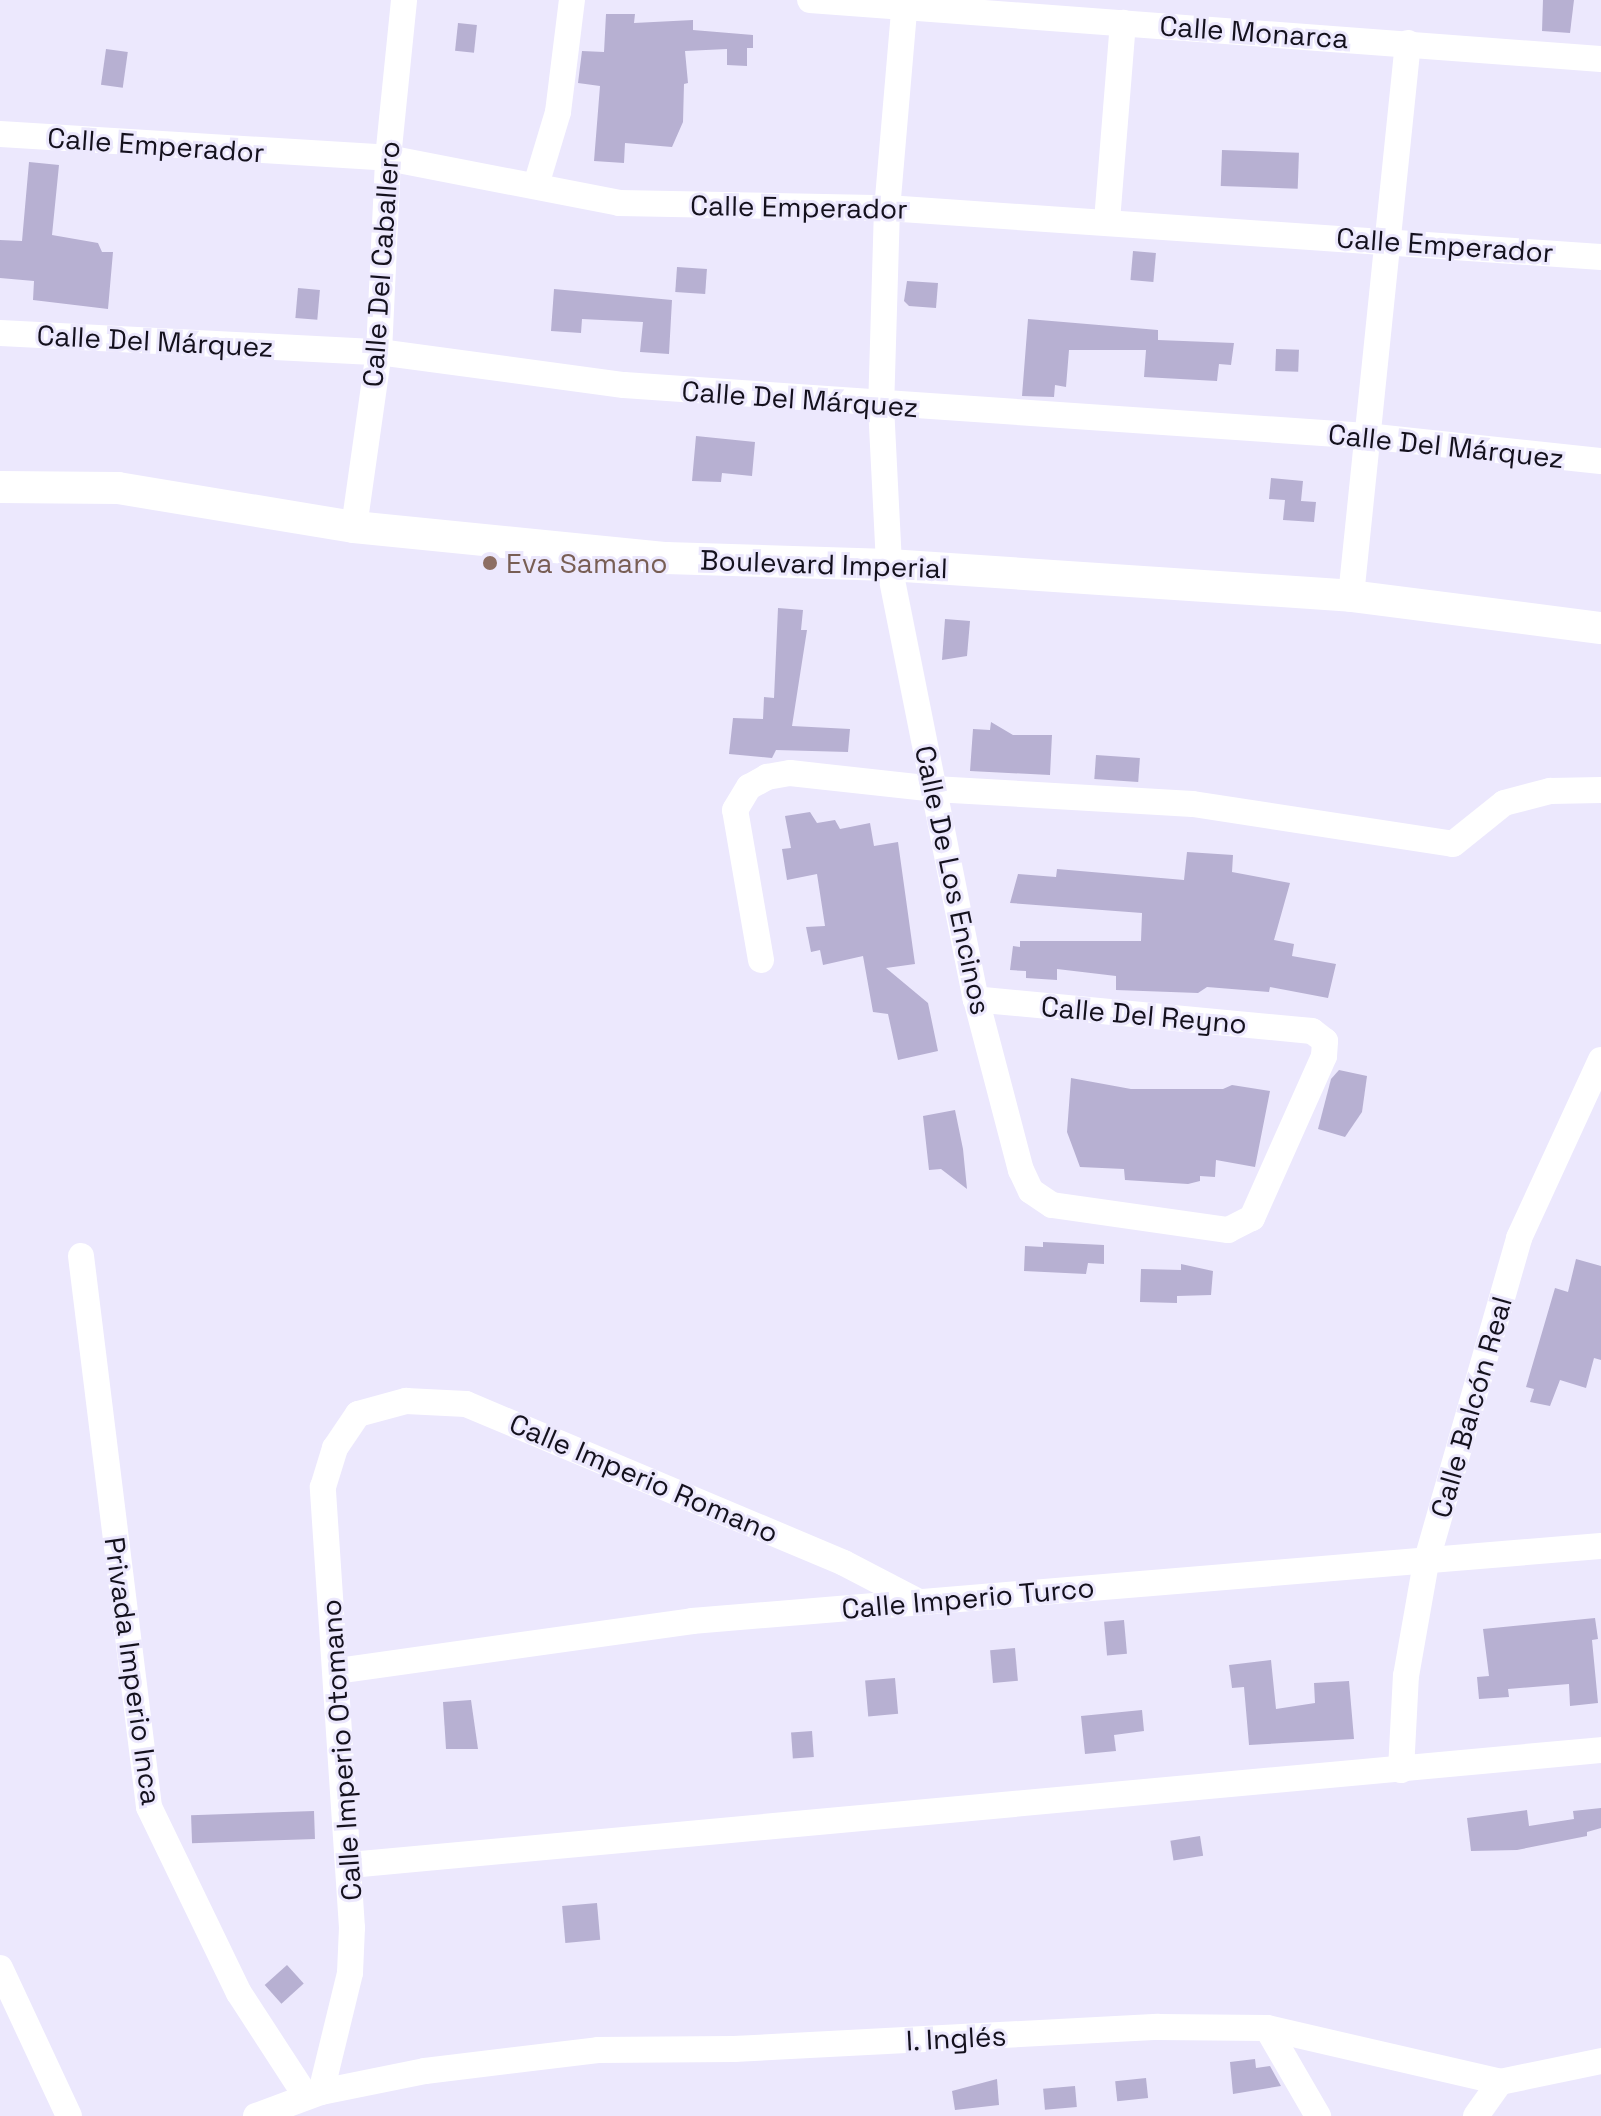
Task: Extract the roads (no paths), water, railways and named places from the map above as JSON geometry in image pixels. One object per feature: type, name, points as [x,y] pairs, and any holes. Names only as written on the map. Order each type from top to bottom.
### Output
[{"type":"street","name":"Calle Del Caballero","points":[[354,527],[379,352],[388,158],[404,0]]},
{"type":"street","points":[[536,185],[558,112],[572,0]]},
{"type":"street","name":"Calle Monarca","points":[[810,0],[905,4],[1601,59]]},
{"type":"street","points":[[889,565],[881,406],[887,208],[905,4]]},
{"type":"street","points":[[1107,221],[1123,23]]},
{"type":"street","points":[[1351,596],[1408,43]]},
{"type":"street","name":"Calle Emperador","points":[[0,134],[388,158],[619,203],[887,208],[1601,257]]},
{"type":"street","name":"Calle Del Márquez","points":[[0,333],[379,352],[624,385],[881,406],[1366,436],[1601,461]]},
{"type":"street","name":"Boulevard Imperial","points":[[0,487],[118,488],[354,527],[666,558],[889,565],[1351,596],[1601,628]]},
{"type":"street","name":"Calle De Los Encinos","points":[[889,565],[976,999],[1031,1191]]},
{"type":"street","points":[[761,960],[735,810],[749,787],[790,773],[934,789],[1193,804],[1453,844],[1504,803],[1550,791],[1601,790]]},
{"type":"street","name":"Calle Del Reyno","points":[[976,999],[1312,1031],[1325,1041],[1324,1056],[1252,1218],[1242,1227],[1228,1230],[1052,1205],[1031,1191]]},
{"type":"street","name":"Calle Balcón Real","points":[[1401,1770],[1406,1676],[1426,1563],[1519,1238],[1601,1060]]},
{"type":"street","name":"Privada Imperio Inca","points":[[81,1256],[149,1807],[239,1993],[313,2094]]},
{"type":"street","name":"Calle Imperio Romano","points":[[358,1414],[406,1401],[466,1404],[844,1563],[919,1602]]},
{"type":"street","name":"Calle Imperio Otomano","points":[[313,2094],[350,1973],[350,1865],[323,1487],[335,1448],[358,1414]]},
{"type":"street","name":"Calle Imperio Turco","points":[[337,1671],[692,1621],[1426,1563],[1601,1546]]},
{"type":"street","points":[[350,1865],[1601,1750]]},
{"type":"street","points":[[0,1968],[69,2116]]},
{"type":"street","name":"I. Inglés","points":[[313,2094],[501,2059],[598,2050],[734,2049],[1158,2027],[1267,2028],[1500,2082],[1601,2061]]},
{"type":"street","points":[[1267,2028],[1318,2116]]},
{"type":"street","points":[[1476,2116],[1500,2082]]},
{"type":"street","points":[[256,2116],[313,2094]]},
{"type":"place","name":"Eva Samano","points":[[490,563]]}]
